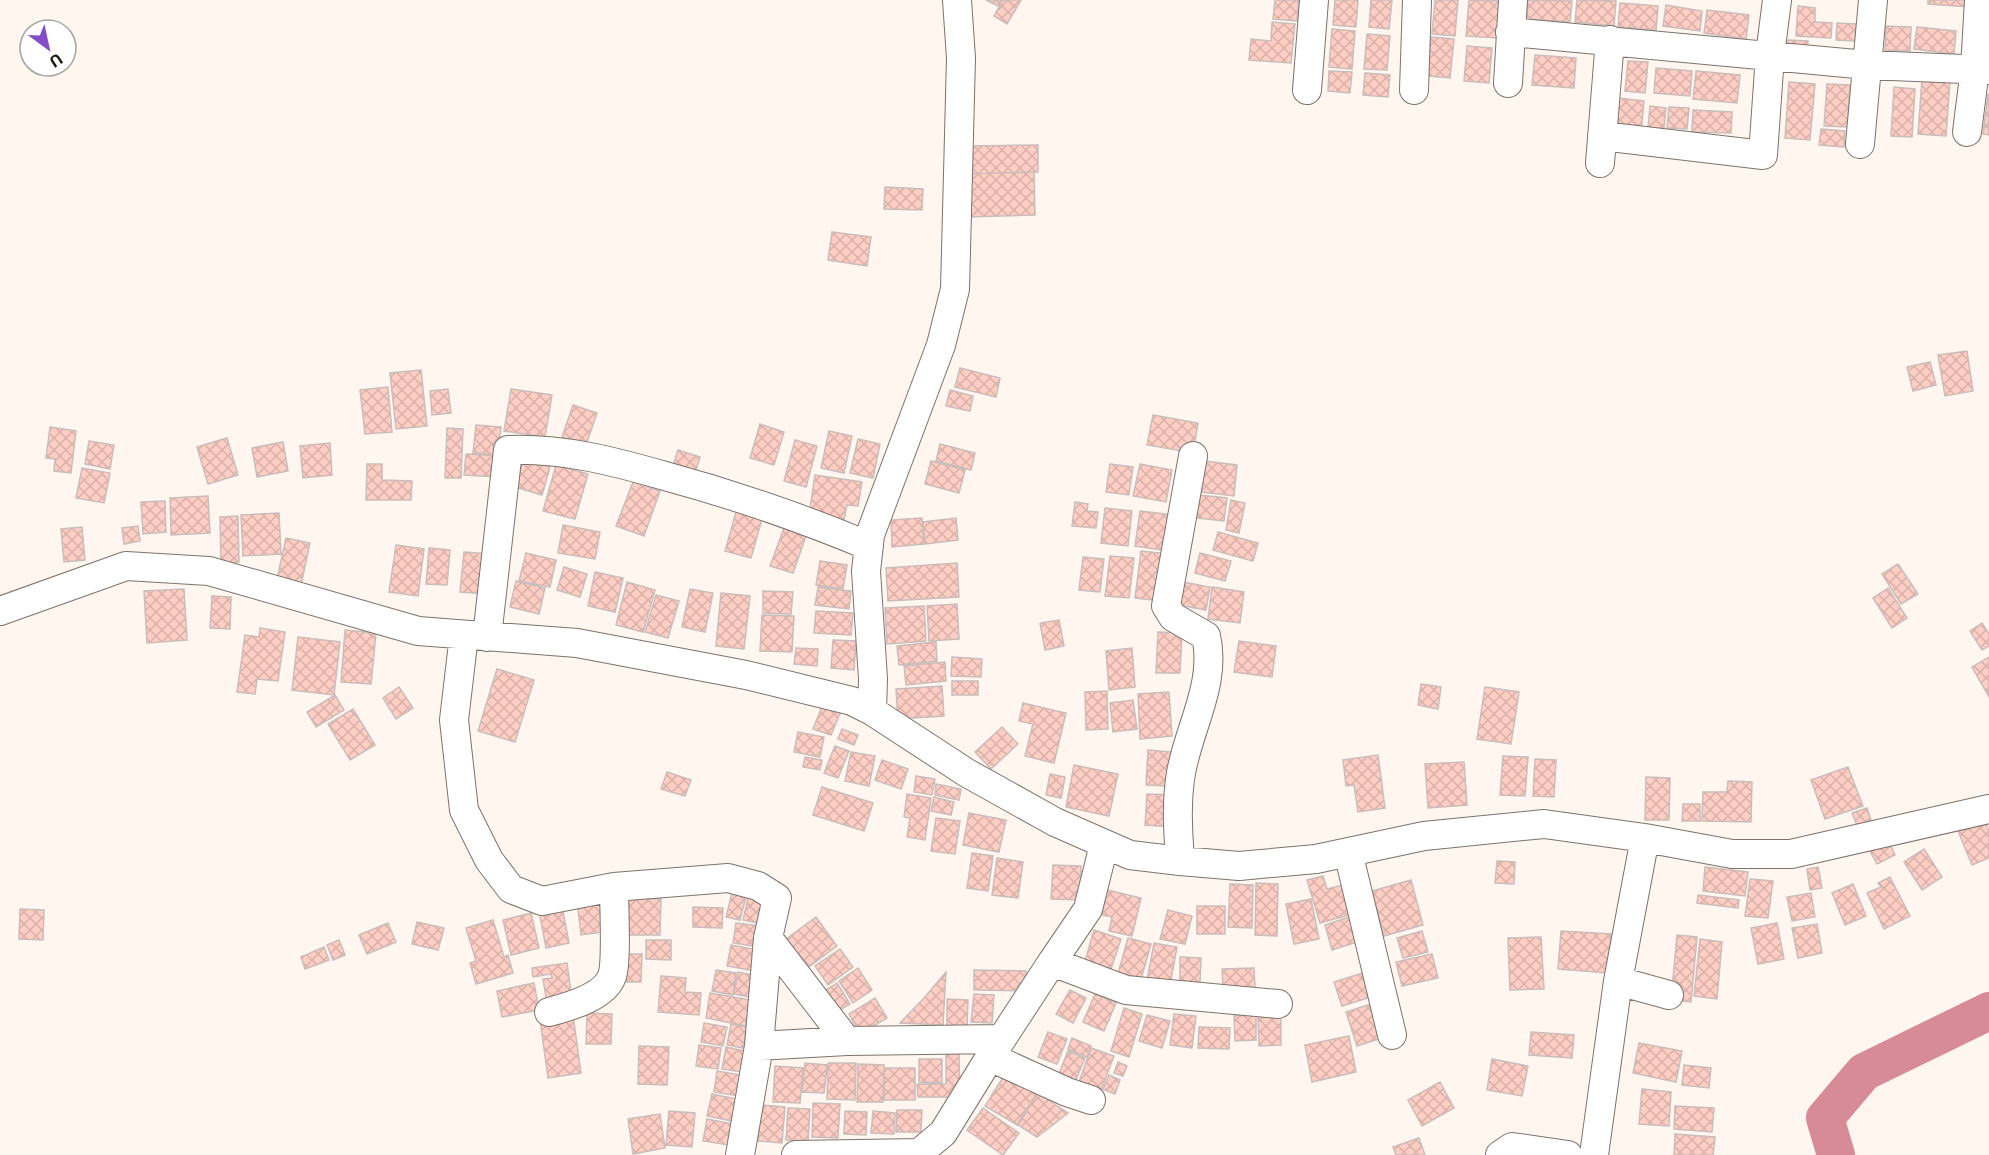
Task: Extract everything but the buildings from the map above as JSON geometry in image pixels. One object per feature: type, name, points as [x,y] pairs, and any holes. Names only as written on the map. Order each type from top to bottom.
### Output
[{"type":"street","points":[[872,711],[873,679],[866,571],[870,536],[941,345],[955,289],[961,58],[957,0]]},
{"type":"street","points":[[1307,90],[1314,0]]},
{"type":"street","points":[[1414,90],[1417,0]]},
{"type":"street","points":[[1508,83],[1513,0]]},
{"type":"street","points":[[1610,40],[1601,150],[1763,155],[1770,55],[1777,0]]},
{"type":"street","points":[[1860,144],[1873,0]]},
{"type":"street","points":[[1967,132],[1982,69],[1979,0]]},
{"type":"street","points":[[1510,32],[1867,65],[1982,69]]},
{"type":"street","points":[[740,1155],[759,1046],[768,938],[777,898],[758,886],[728,878],[614,887],[542,901],[511,889],[489,860],[464,810],[454,720],[475,636],[508,450],[536,449],[591,455],[776,508],[869,546]]},
{"type":"street","points":[[1180,861],[1178,825],[1181,772],[1208,680],[1206,636],[1173,616],[1166,606],[1193,456]]},
{"type":"street","points":[[0,610],[126,566],[208,571],[418,631],[577,643],[670,660],[825,695],[872,711],[967,773],[1055,822],[1131,855],[1180,861],[1239,866],[1316,859],[1424,836],[1544,824],[1645,838],[1732,854],[1791,854],[1989,809]]},
{"type":"street","points":[[1594,1155],[1618,981],[1645,838]]},
{"type":"street","points":[[796,1155],[919,1154],[943,1132],[1088,909],[1104,845]]},
{"type":"street","points":[[1348,852],[1392,1035]]},
{"type":"street","points":[[549,1012],[576,1005],[603,988],[613,975],[614,887]]},
{"type":"street","points":[[768,938],[847,1041]]},
{"type":"street","points":[[1052,962],[1125,990],[1278,1004]]},
{"type":"street","points":[[1618,981],[1669,994]]},
{"type":"street","points":[[759,1046],[847,1041],[996,1048],[1067,1092],[1091,1100]]},
{"type":"street","points":[[1500,1155],[1512,1147],[1568,1155]]},
{"type":"waterway","points":[[1836,1155],[1825,1118],[1864,1072],[1989,1011]]}]
